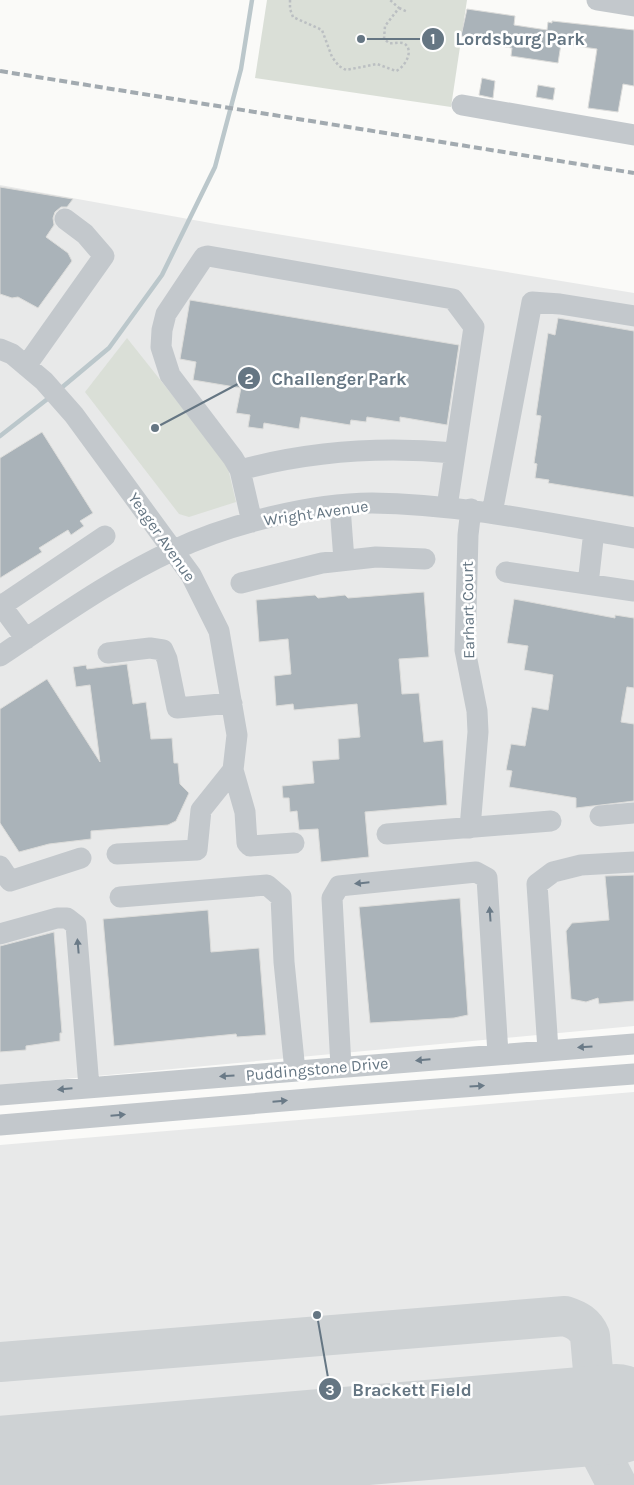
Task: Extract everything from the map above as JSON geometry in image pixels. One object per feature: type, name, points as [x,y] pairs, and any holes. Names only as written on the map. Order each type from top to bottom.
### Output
[{"type":"street","points":[[597,0],[634,6]]},
{"type":"street","points":[[462,105],[634,135]]},
{"type":"street","points":[[26,366],[104,256],[85,234],[65,219]]},
{"type":"street","points":[[252,522],[240,470],[234,458],[170,375],[161,348],[162,330],[166,314],[204,257],[208,256],[453,299],[474,327],[447,507]]},
{"type":"street","points":[[492,513],[532,302],[560,304],[634,316]]},
{"type":"street","name":"Yeager Avenue","points":[[0,349],[12,354],[44,381],[67,407],[174,550],[191,576],[219,631],[237,735],[233,770]]},
{"type":"street","points":[[240,470],[301,456],[342,451],[417,450],[454,453]]},
{"type":"street","name":"Wright Avenue","points":[[0,656],[119,581],[174,550],[252,522],[306,510],[370,503],[447,507],[634,538]]},
{"type":"street","points":[[340,507],[344,560]]},
{"type":"street","name":"Earhart Court","points":[[470,828],[477,711],[465,650],[468,535],[471,510]]},
{"type":"street","points":[[588,584],[594,531]]},
{"type":"street","points":[[26,639],[1,605],[105,536]]},
{"type":"street","points":[[241,583],[322,563],[344,560],[376,557],[425,559]]},
{"type":"street","points":[[506,572],[634,591]]},
{"type":"street","points":[[108,654],[150,648],[163,650],[167,659],[177,708],[232,703]]},
{"type":"street","points":[[233,770],[245,812],[248,843],[250,846],[294,843]]},
{"type":"street","points":[[117,854],[197,850],[201,810],[233,770]]},
{"type":"street","points":[[600,816],[634,812]]},
{"type":"street","points":[[387,834],[551,821]]},
{"type":"street","points":[[0,866],[10,881],[82,858]]},
{"type":"street","points":[[548,1050],[538,884],[553,872],[581,865],[634,862]]},
{"type":"street","points":[[341,1067],[332,898],[340,886],[476,872],[487,878],[494,962],[498,1054]]},
{"type":"street","points":[[120,897],[267,885],[281,897],[295,1071]]},
{"type":"street","points":[[0,934],[57,918],[67,918],[76,925],[89,1087]]},
{"type":"street","name":"Puddingstone Drive","points":[[0,1095],[634,1044]]},
{"type":"street","name":"Puddingstone Drive","points":[[0,1125],[335,1096],[634,1074]]},
{"type":"path","points":[[290,0],[290,10],[293,18],[322,30],[332,57],[339,66],[346,70],[370,64],[396,71],[401,69],[408,58],[406,45],[402,42],[389,43],[384,39],[383,32],[399,8]]},
{"type":"path","points":[[390,0],[399,8],[408,12]]},
{"type":"shaded area","points":[[267,0],[467,0],[451,107],[255,78]]},
{"type":"shaded area","points":[[0,185],[216,224],[634,293],[634,1026],[0,1085]]},
{"type":"shaded area","points":[[127,338],[227,464],[236,502],[189,517],[179,514],[85,392]]},
{"type":"shaded area","points":[[634,1092],[634,1485],[0,1485],[0,1145]]},
{"type":"building","points":[[467,9],[515,16],[514,25],[547,30],[548,22],[552,23],[552,21],[634,30],[634,86],[623,84],[618,112],[588,108],[597,49],[561,44],[558,63],[511,56],[512,48],[479,43],[480,39],[461,36]]},
{"type":"building","points":[[482,78],[495,81],[493,98],[479,95]]},
{"type":"building","points":[[538,85],[555,88],[553,100],[536,97]]},
{"type":"building","points":[[0,187],[73,199],[67,207],[61,207],[55,212],[53,218],[54,225],[46,237],[68,253],[72,261],[38,308],[18,297],[12,298],[0,294]]},
{"type":"building","points":[[190,300],[459,345],[447,425],[400,417],[400,422],[367,417],[366,422],[351,420],[350,425],[301,417],[299,429],[264,423],[263,429],[248,427],[250,415],[236,413],[241,388],[193,380],[196,362],[180,359]]},
{"type":"building","points":[[558,318],[634,331],[634,497],[548,483],[549,480],[535,478],[537,464],[534,463],[541,416],[536,415],[548,333],[555,335]]},
{"type":"building","points":[[42,432],[93,513],[80,521],[84,526],[71,535],[68,530],[39,548],[42,552],[0,578],[0,458]]},
{"type":"building","points":[[424,592],[429,657],[399,659],[402,694],[419,693],[424,742],[443,740],[447,805],[365,812],[369,857],[321,862],[318,829],[299,830],[297,811],[290,812],[289,798],[283,798],[282,786],[314,783],[312,761],[339,759],[338,739],[360,737],[357,704],[294,710],[293,704],[276,706],[274,676],[291,674],[288,639],[259,642],[256,600],[315,595],[318,598],[345,595],[348,598]]},
{"type":"building","points":[[514,599],[615,618],[615,615],[634,618],[634,688],[627,687],[621,722],[634,724],[634,801],[576,808],[576,798],[509,787],[512,771],[506,770],[511,744],[525,746],[532,707],[548,710],[553,675],[524,670],[528,646],[507,643]]},
{"type":"building","points":[[127,664],[133,704],[146,702],[151,739],[172,738],[174,763],[178,763],[180,784],[189,793],[176,821],[168,825],[91,831],[91,839],[49,844],[19,852],[0,823],[0,709],[47,679],[100,762],[90,685],[76,687],[73,667],[86,665],[87,669]]},
{"type":"building","points":[[634,875],[634,1001],[599,1004],[598,998],[586,1002],[571,999],[566,931],[572,923],[609,920],[605,876]]},
{"type":"building","points":[[460,898],[468,1015],[454,1018],[370,1023],[359,907]]},
{"type":"building","points":[[208,910],[211,952],[259,948],[266,1035],[237,1037],[236,1034],[114,1046],[103,919]]},
{"type":"building","points":[[54,932],[62,1033],[60,1033],[60,1041],[26,1046],[26,1050],[0,1052],[0,946]]},
{"type":"waterway","points":[[60,389],[109,348],[162,275],[215,167],[241,69],[252,0]]},
{"type":"waterway","points":[[0,436],[50,397]]},
{"type":"taxiway","points":[[0,1362],[565,1316],[580,1323],[586,1328],[590,1336],[600,1452],[617,1485]]},
{"type":"runway","points":[[0,1466],[616,1414]]},
{"type":"railway","points":[[0,71],[634,173]]},
{"type":"place","name":"Lordsburg Park","points":[[361,39]]},
{"type":"place","name":"Challenger Park","points":[[155,428]]},
{"type":"place","name":"Brackett Field","points":[[317,1315]]}]
